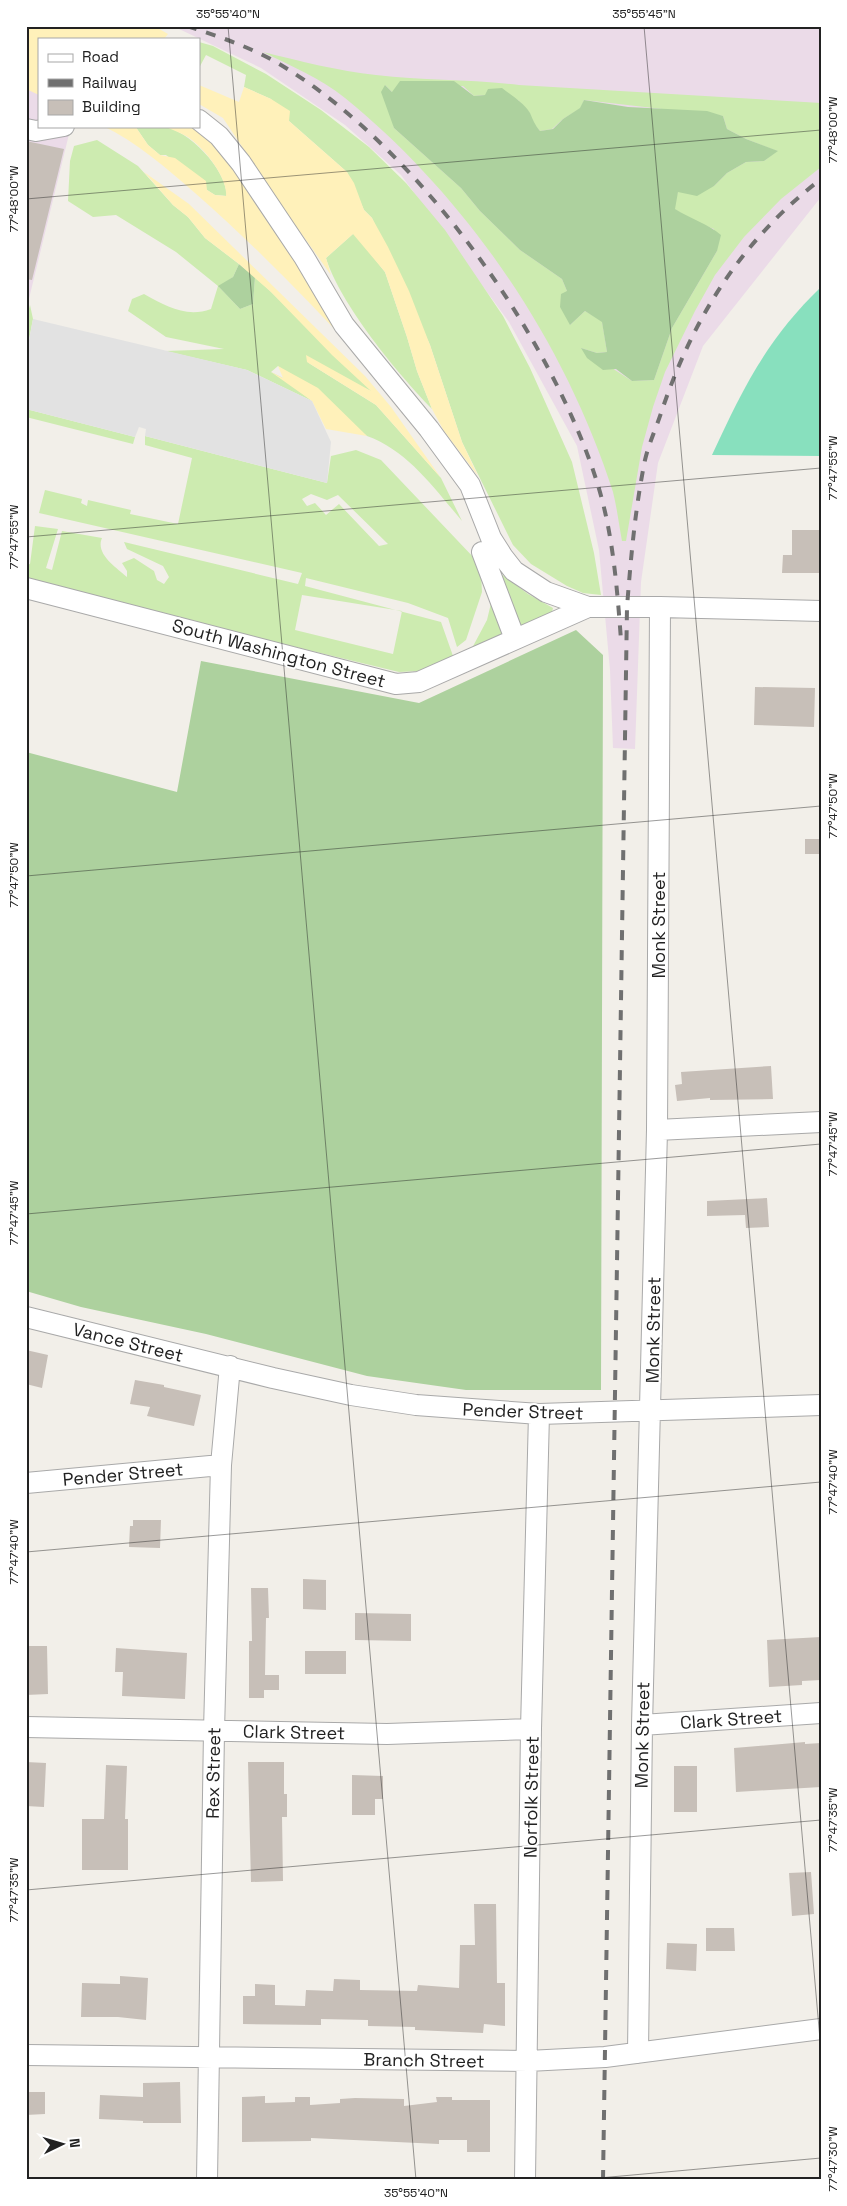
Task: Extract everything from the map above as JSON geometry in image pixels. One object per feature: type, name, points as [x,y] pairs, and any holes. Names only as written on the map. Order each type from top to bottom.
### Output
[{"type":"street","points":[[200,121],[219,136],[241,162],[304,257],[344,325],[429,429],[470,485],[491,538],[514,571],[546,592],[588,607]]},
{"type":"street","points":[[26,129],[36,131],[53,128]]},
{"type":"street","points":[[482,552],[515,639]]},
{"type":"street","name":"South Washington Street","points":[[26,588],[396,684],[418,682],[588,607],[821,611]]},
{"type":"street","name":"Monk Street","points":[[638,2053],[642,1725],[657,1130],[660,607]]},
{"type":"street","points":[[657,1130],[821,1122]]},
{"type":"street","name":"Vance Street","points":[[26,1317],[230,1366]]},
{"type":"street","name":"Pender Street","points":[[230,1366],[351,1395],[416,1405],[539,1414],[821,1405]]},
{"type":"street","name":"Rex Street","points":[[207,2180],[214,1731],[221,1465],[230,1366]]},
{"type":"street","name":"Norfolk Street","points":[[526,2180],[531,1729],[539,1414]]},
{"type":"street","name":"Pender Street","points":[[26,1483],[221,1465]]},
{"type":"street","name":"Clark Street","points":[[642,1725],[821,1713]]},
{"type":"street","name":"Clark Street","points":[[26,1727],[436,1733],[531,1729]]},
{"type":"street","name":"Branch Street","points":[[26,2055],[528,2061],[638,2053],[821,2029]]},
{"type":"shaded area","points":[[26,26],[38,38],[38,128],[71,128],[26,311]]},
{"type":"shaded area","points":[[168,26],[821,26],[821,197],[703,346],[658,463],[641,582],[635,749],[613,748],[610,670],[599,550],[577,446],[509,322],[401,175],[345,125],[261,68],[179,29]]},
{"type":"shaded area","points":[[33,319],[247,370],[312,401],[331,442],[327,483],[145,436],[146,429],[139,427],[135,437],[26,409],[26,355]]},
{"type":"green space","points":[[200,42],[213,46],[266,74],[321,110],[369,147],[406,183],[445,230],[503,316],[530,368],[572,462],[594,553],[601,595],[583,593],[567,586],[531,564],[513,545],[462,442],[430,345],[372,218],[364,210],[347,172],[289,121],[271,99],[244,87],[246,75],[206,55],[200,66]]},
{"type":"green space","points":[[263,52],[333,68],[394,77],[821,103],[821,167],[781,199],[744,237],[715,275],[665,372],[642,447],[626,541],[622,541],[613,492],[593,436],[568,381],[540,328],[507,276],[471,227],[432,181],[390,137],[345,98],[315,78]],"holes":[[[385,85],[392,92],[463,86],[474,96],[485,95],[518,100],[529,112],[533,123],[540,131],[552,129],[563,119],[581,108],[584,100],[723,116],[727,129],[746,139],[777,151],[764,161],[746,162],[727,173],[714,186],[678,191],[674,209],[694,221],[714,229],[717,251],[672,328],[654,380],[632,381],[581,348],[597,353],[607,352],[602,321],[585,311],[570,325],[567,291],[562,279],[520,250],[480,211],[461,188],[394,128]]]},
{"type":"green space","points":[[400,81],[454,81],[474,96],[485,95],[488,89],[502,88],[527,109],[540,131],[553,129],[563,119],[580,108],[584,100],[628,107],[707,111],[723,116],[727,129],[746,139],[778,151],[764,161],[746,162],[727,173],[714,186],[697,196],[678,192],[675,209],[721,235],[717,251],[672,328],[654,380],[632,381],[616,369],[603,370],[587,358],[581,348],[597,353],[607,352],[602,322],[585,311],[570,325],[560,307],[561,294],[567,291],[562,279],[520,250],[480,211],[461,188],[394,128],[381,92],[385,85],[392,92]]},
{"type":"green space","points":[[136,128],[169,128],[183,135],[204,152],[213,163],[225,185],[227,196],[215,195],[207,190],[166,155],[160,155],[148,145]]},
{"type":"green space","points":[[97,140],[138,166],[173,205],[188,217],[205,238],[239,264],[233,277],[219,287],[240,309],[253,304],[255,277],[373,392],[307,362],[376,405],[441,478],[462,521],[431,484],[408,461],[381,442],[367,436],[278,366],[271,372],[283,378],[312,401],[247,370],[165,351],[224,349],[166,337],[128,311],[132,299],[144,294],[176,309],[193,312],[202,311],[211,309],[218,286],[176,252],[116,215],[93,217],[68,201],[70,161],[74,146]]},
{"type":"green space","points":[[354,233],[385,272],[417,371],[432,409],[372,338],[357,317],[333,276],[326,258]]},
{"type":"green space","points":[[239,264],[255,277],[253,304],[240,309],[218,286],[233,277]]},
{"type":"green space","points":[[821,287],[821,456],[712,455],[758,365],[771,345],[802,306]]},
{"type":"green space","points":[[30,305],[33,319],[26,355],[26,319]]},
{"type":"green space","points":[[26,409],[135,437],[133,444],[26,417]]},
{"type":"green space","points":[[145,436],[327,483],[331,456],[356,450],[381,460],[476,560],[481,574],[482,592],[466,640],[457,647],[448,618],[408,603],[306,578],[305,586],[396,610],[302,595],[295,630],[393,654],[402,612],[441,622],[453,656],[419,671],[399,672],[26,581],[26,565],[30,564],[35,526],[58,529],[46,568],[52,570],[62,531],[102,538],[101,549],[104,555],[127,577],[127,571],[122,563],[134,558],[154,571],[157,580],[164,584],[169,577],[163,566],[127,549],[124,542],[298,584],[302,573],[39,513],[45,490],[82,499],[81,503],[87,506],[88,500],[131,510],[130,514],[178,524],[192,458],[145,445]],"holes":[[[311,494],[327,500],[338,495],[388,544],[379,546],[339,504],[326,515],[315,503],[307,506],[302,499]]]},
{"type":"green space","points":[[496,570],[528,594],[553,608],[552,612],[521,626]]},
{"type":"green space","points":[[492,599],[506,635],[471,650],[487,620]]},
{"type":"green space","points":[[576,630],[603,655],[601,1390],[466,1390],[367,1376],[206,1334],[81,1307],[26,1291],[26,752],[177,792],[201,661],[419,703]]},
{"type":"sand","points":[[26,26],[154,26],[168,34],[165,38],[38,38],[38,95],[26,89]]},
{"type":"sand","points":[[200,85],[239,102],[244,87],[271,99],[290,111],[289,121],[347,172],[354,183],[364,210],[372,218],[409,291],[430,345],[462,442],[478,476],[444,431],[432,409],[417,371],[385,272],[353,234],[326,258],[331,275],[283,208],[223,118],[200,105]]},
{"type":"sand","points":[[107,128],[136,128],[148,145],[160,155],[175,158],[206,181],[207,190],[215,195],[226,196],[223,180],[213,162],[192,140],[168,128],[200,128],[217,141],[354,350],[316,309],[236,230],[151,156]]},
{"type":"sand","points":[[144,172],[189,204],[365,376],[391,407],[441,478],[376,405],[307,362],[306,355],[371,391],[332,355],[271,292],[205,238],[188,217],[173,205]]},
{"type":"sand","points":[[278,366],[318,388],[367,436],[326,429],[312,401],[271,372],[283,378]]},
{"type":"building","points":[[26,141],[64,149],[32,280],[26,279]]},
{"type":"building","points":[[792,530],[821,530],[821,573],[782,573],[783,555],[792,555]]},
{"type":"building","points":[[755,687],[815,688],[814,727],[754,725]]},
{"type":"building","points":[[805,839],[820,839],[820,854],[805,854]]},
{"type":"building","points":[[771,1066],[773,1099],[710,1100],[710,1098],[677,1101],[675,1085],[682,1084],[681,1072]]},
{"type":"building","points":[[767,1198],[769,1227],[746,1228],[745,1215],[707,1216],[707,1201]]},
{"type":"building","points":[[26,1350],[48,1355],[42,1388],[26,1384]]},
{"type":"building","points":[[135,1380],[164,1385],[164,1387],[201,1395],[194,1426],[147,1416],[150,1407],[130,1404]]},
{"type":"building","points":[[133,1520],[161,1520],[160,1548],[129,1547],[130,1526],[133,1526]]},
{"type":"building","points":[[303,1579],[326,1580],[326,1610],[303,1609]]},
{"type":"building","points":[[251,1588],[268,1588],[269,1618],[266,1618],[265,1675],[279,1675],[279,1690],[264,1690],[264,1698],[249,1698],[249,1641],[252,1641]]},
{"type":"building","points":[[355,1613],[411,1614],[411,1641],[355,1640]]},
{"type":"building","points":[[821,1637],[821,1680],[802,1681],[802,1685],[769,1687],[767,1640]]},
{"type":"building","points":[[26,1646],[47,1646],[48,1694],[26,1695]]},
{"type":"building","points":[[116,1648],[187,1653],[185,1699],[122,1696],[123,1672],[115,1672]]},
{"type":"building","points":[[305,1651],[346,1651],[346,1674],[305,1674]]},
{"type":"building","points":[[805,1742],[805,1744],[821,1743],[821,1787],[736,1792],[734,1748]]},
{"type":"building","points":[[26,1762],[46,1763],[44,1807],[26,1806]]},
{"type":"building","points":[[248,1762],[284,1762],[284,1794],[287,1794],[287,1817],[282,1817],[283,1881],[251,1882]]},
{"type":"building","points":[[106,1765],[127,1766],[125,1819],[128,1819],[128,1870],[82,1870],[82,1819],[104,1819]]},
{"type":"building","points":[[674,1766],[697,1766],[697,1812],[674,1812]]},
{"type":"building","points":[[352,1775],[383,1776],[383,1799],[375,1799],[375,1815],[352,1815]]},
{"type":"building","points":[[811,1872],[814,1914],[792,1916],[789,1873]]},
{"type":"building","points":[[474,1904],[496,1904],[497,1983],[505,1983],[505,2026],[484,2024],[483,2033],[415,2030],[415,2027],[368,2026],[368,2020],[321,2019],[321,2025],[243,2024],[243,1996],[255,1996],[255,1984],[275,1985],[275,2005],[305,2006],[306,1990],[333,1991],[334,1979],[360,1980],[360,1990],[417,1991],[418,1985],[459,1988],[460,1945],[475,1945]]},
{"type":"building","points":[[706,1928],[734,1928],[735,1951],[706,1951]]},
{"type":"building","points":[[667,1943],[697,1944],[696,1971],[666,1969]]},
{"type":"building","points":[[120,1976],[148,1978],[146,2020],[118,2017],[81,2017],[82,1983],[120,1984]]},
{"type":"building","points":[[180,2082],[181,2123],[143,2123],[143,2121],[99,2119],[100,2095],[143,2097],[143,2083]]},
{"type":"building","points":[[26,2092],[45,2092],[45,2114],[26,2115]]},
{"type":"building","points":[[265,2096],[265,2103],[295,2102],[295,2097],[310,2097],[310,2105],[340,2103],[340,2099],[355,2098],[404,2099],[404,2106],[437,2102],[436,2097],[452,2097],[452,2100],[490,2100],[490,2152],[467,2152],[467,2140],[439,2140],[439,2144],[311,2138],[311,2141],[242,2142],[242,2097]]},
{"type":"railway","points":[[187,26],[265,56],[289,70],[338,106],[386,149],[432,198],[475,252],[514,309],[548,367],[576,425],[597,482],[611,540],[621,640]]},
{"type":"railway","points":[[603,2180],[627,607],[634,533],[645,460],[689,343],[724,282],[744,254],[767,228],[821,179]]}]
